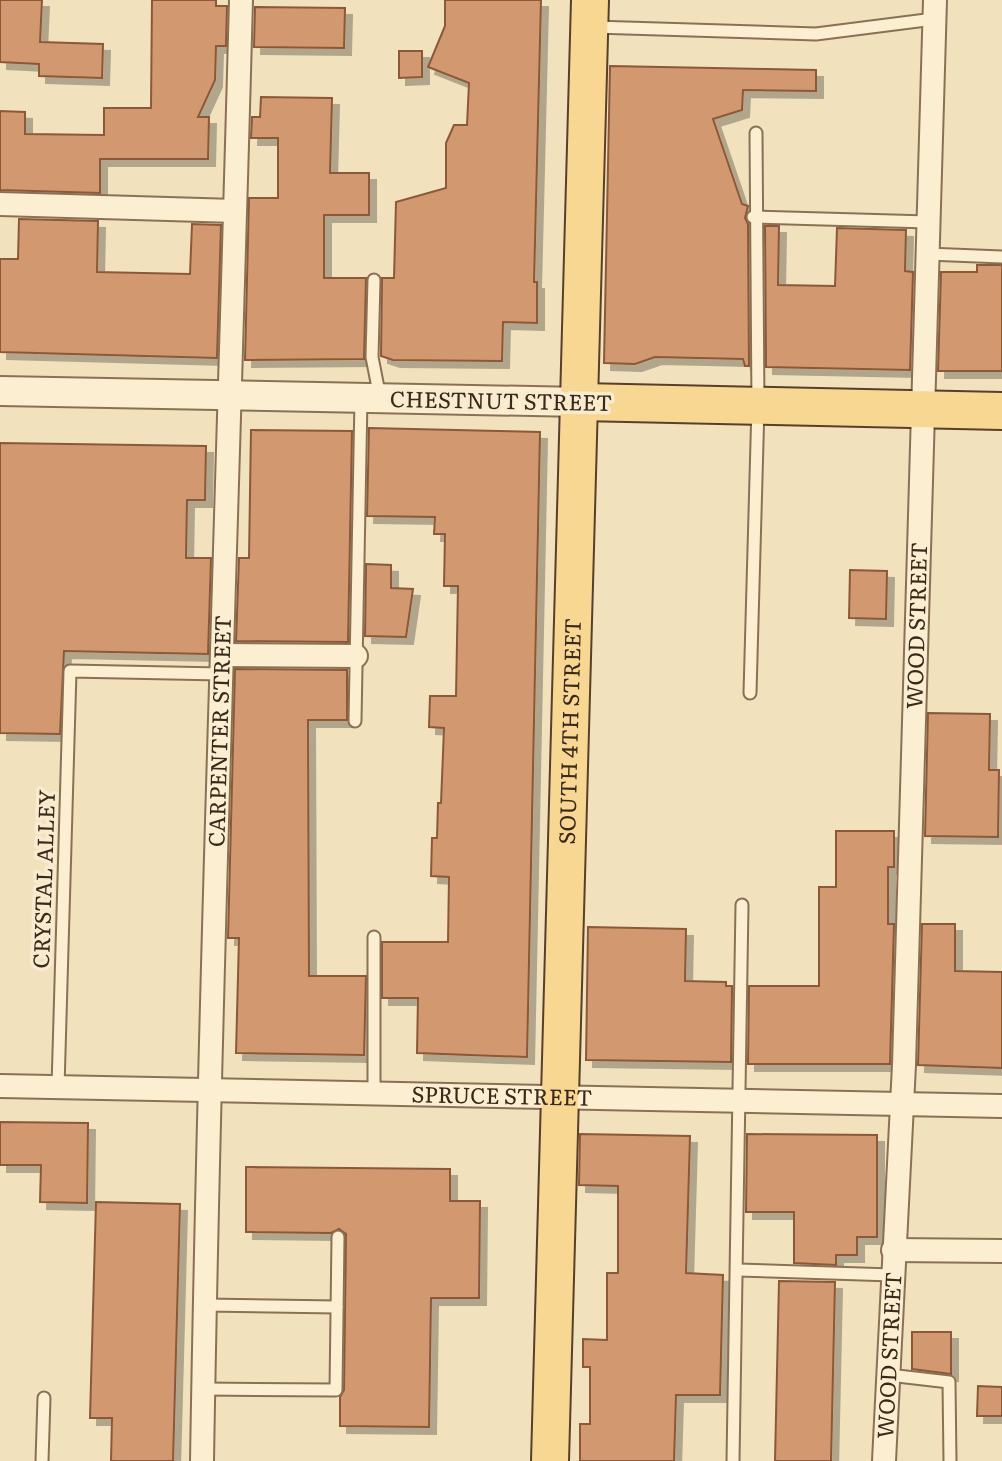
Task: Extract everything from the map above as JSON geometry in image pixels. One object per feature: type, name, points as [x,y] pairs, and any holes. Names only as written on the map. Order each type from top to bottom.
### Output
[{"type":"main road","name":"SOUTH 4TH STREET","points":[[550,1461],[558,1097],[581,402],[589,14]]},
{"type":"main road","name":"CHESTNUT STREET","points":[[581,402],[1002,411]]},
{"type":"street","name":"CARPENTER STREET","points":[[202,1461],[208,1090],[232,395],[241,0]]},
{"type":"street","name":"WOOD STREET","points":[[884,1461],[902,1104],[934,10]]},
{"type":"street","points":[[0,204],[235,211]]},
{"type":"street","name":"CHESTNUT STREET","points":[[0,391],[581,402]]},
{"type":"street","points":[[222,664],[356,656]]},
{"type":"street","name":"SPRUCE STREET","points":[[0,1086],[1002,1106]]},
{"type":"street","name":"WOOD STREET","points":[[893,1250],[1002,1251]]},
{"type":"lane","points":[[589,14],[816,34],[934,10]]},
{"type":"lane","points":[[750,693],[758,406],[753,217],[756,133]]},
{"type":"lane","points":[[753,217],[928,222]]},
{"type":"lane","points":[[927,254],[1002,257]]},
{"type":"lane","points":[[355,721],[374,280]]},
{"type":"lane","name":"CRYSTAL ALLEY","points":[[58,1087],[70,671],[222,664]]},
{"type":"lane","points":[[733,1461],[742,905]]},
{"type":"lane","points":[[374,937],[374,1094]]},
{"type":"lane","points":[[203,1389],[336,1390],[338,1237]]},
{"type":"lane","points":[[738,1270],[892,1275]]},
{"type":"lane","points":[[204,1305],[337,1307]]},
{"type":"lane","points":[[889,1375],[949,1382],[950,1461]]},
{"type":"lane","points":[[42,1461],[44,1398]]},
{"type":"building","points":[[0,0],[42,0],[40,42],[103,44],[102,78],[39,76],[39,64],[0,62]]},
{"type":"building","points":[[152,0],[216,0],[216,6],[227,6],[226,46],[216,46],[215,80],[198,117],[209,117],[208,159],[100,159],[100,193],[0,190],[0,111],[25,112],[25,134],[104,135],[104,108],[151,108]]},
{"type":"building","points":[[445,0],[541,0],[534,282],[537,282],[537,323],[503,322],[502,361],[393,360],[381,356],[382,278],[394,278],[396,202],[446,188],[446,143],[454,125],[467,125],[469,83],[428,67],[445,26]]},
{"type":"building","points":[[255,7],[345,8],[344,48],[254,47]]},
{"type":"building","points":[[399,51],[422,51],[422,77],[399,78]]},
{"type":"building","points":[[610,66],[816,70],[816,91],[743,90],[742,110],[713,119],[742,204],[748,206],[745,218],[748,224],[749,366],[745,366],[743,359],[655,357],[635,364],[604,363]]},
{"type":"building","points":[[261,97],[332,98],[330,173],[369,173],[369,215],[324,215],[324,278],[366,278],[364,359],[245,360],[249,198],[278,198],[278,138],[251,138],[252,117],[260,117]]},
{"type":"building","points":[[19,219],[98,221],[97,272],[190,274],[192,224],[221,225],[217,358],[0,352],[0,259],[18,259]]},
{"type":"building","points":[[765,226],[779,226],[778,285],[835,286],[837,228],[906,230],[905,271],[913,272],[910,370],[766,367]]},
{"type":"building","points":[[977,265],[1002,265],[1002,371],[938,371],[941,272],[977,272]]},
{"type":"building","points":[[369,428],[540,432],[527,1057],[417,1053],[418,998],[382,998],[382,942],[448,942],[449,877],[431,876],[432,838],[437,838],[438,803],[441,803],[444,728],[429,727],[430,696],[456,696],[458,586],[444,586],[445,534],[434,534],[435,517],[367,516]]},
{"type":"building","points":[[251,430],[352,431],[348,642],[236,641],[239,558],[249,558]]},
{"type":"building","points":[[0,443],[206,446],[205,500],[187,500],[186,558],[211,558],[208,654],[64,651],[60,734],[0,733]]},
{"type":"building","points":[[366,564],[391,565],[391,588],[413,589],[406,637],[365,636]]},
{"type":"building","points":[[850,570],[887,571],[886,619],[849,618]]},
{"type":"building","points":[[235,669],[347,670],[347,720],[308,720],[309,976],[366,976],[364,1055],[236,1053],[239,938],[228,938]]},
{"type":"building","points":[[928,713],[990,714],[989,770],[999,770],[998,837],[925,836]]},
{"type":"building","points":[[836,831],[894,831],[894,867],[888,867],[888,924],[894,924],[890,1064],[748,1064],[749,986],[819,986],[819,887],[836,887]]},
{"type":"building","points":[[922,924],[955,924],[955,971],[1002,972],[1002,1068],[918,1065]]},
{"type":"building","points":[[588,927],[686,929],[685,981],[726,982],[726,986],[732,986],[731,1062],[586,1060]]},
{"type":"building","points":[[0,1122],[88,1123],[87,1203],[40,1202],[41,1165],[0,1165]]},
{"type":"building","points":[[580,1134],[690,1136],[686,1273],[723,1275],[720,1395],[676,1395],[674,1461],[580,1461],[580,1424],[590,1424],[590,1367],[583,1367],[583,1339],[607,1340],[607,1273],[618,1273],[618,1186],[579,1185]]},
{"type":"building","points":[[747,1134],[877,1135],[877,1237],[857,1237],[857,1255],[836,1255],[836,1265],[794,1263],[794,1212],[746,1212]]},
{"type":"building","points":[[246,1167],[450,1169],[450,1201],[480,1201],[479,1298],[431,1298],[429,1427],[340,1426],[340,1397],[344,1390],[346,1234],[339,1229],[331,1233],[246,1232]]},
{"type":"building","points":[[96,1202],[180,1204],[173,1461],[111,1461],[112,1418],[90,1418]]},
{"type":"building","points":[[779,1281],[835,1282],[831,1461],[775,1461]]},
{"type":"building","points":[[912,1332],[951,1332],[951,1374],[912,1369]]},
{"type":"building","points":[[978,1386],[1002,1387],[1002,1416],[977,1416]]}]
